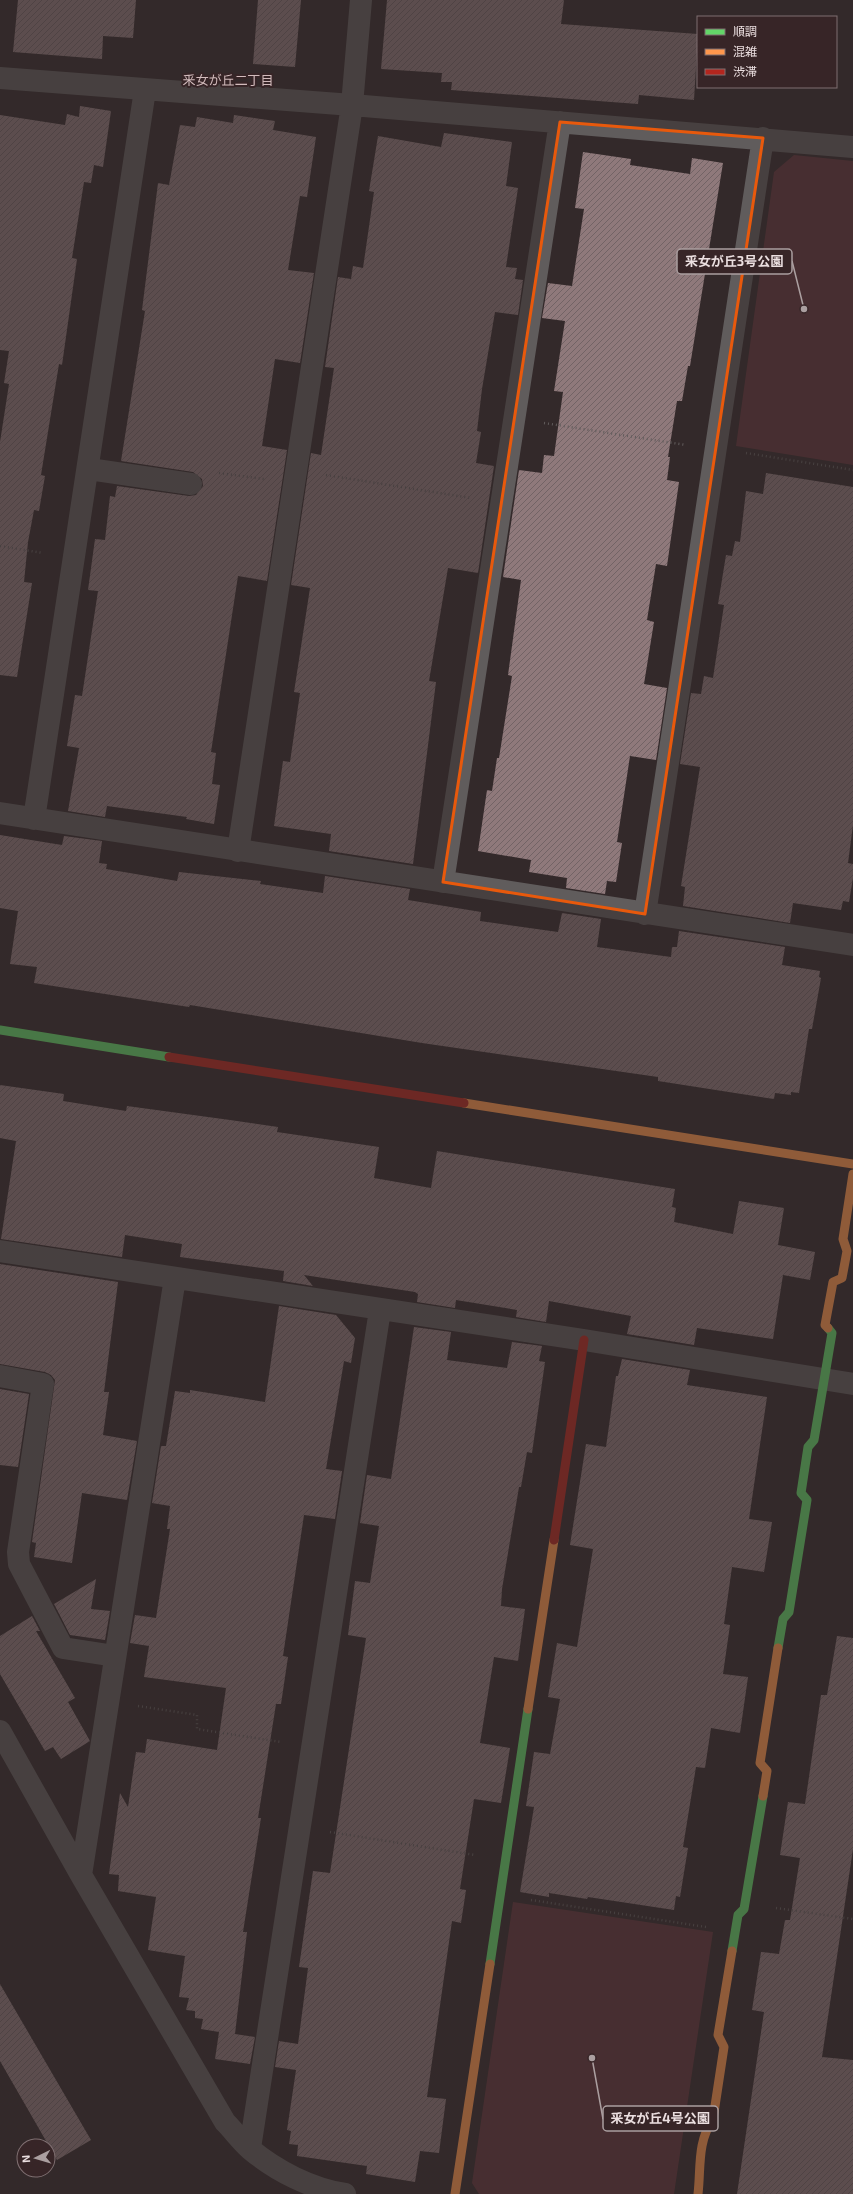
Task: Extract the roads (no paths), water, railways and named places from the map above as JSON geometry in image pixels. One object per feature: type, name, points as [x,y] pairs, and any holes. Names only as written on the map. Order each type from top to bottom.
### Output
[{"type":"street","points":[[238,851],[352,105],[361,0]]},
{"type":"street","points":[[0,78],[763,138],[853,147]]},
{"type":"street","points":[[34,819],[89,469],[145,90]]},
{"type":"street","points":[[443,882],[560,122]]},
{"type":"street","points":[[645,914],[763,138]]},
{"type":"street","points":[[89,469],[191,484]]},
{"type":"street","points":[[0,813],[853,945]]},
{"type":"street","points":[[0,1030],[853,1164]]},
{"type":"street","points":[[698,2194],[698,2169],[705,2128],[713,2119],[724,2047],[718,2035],[738,1915],[744,1909],[767,1771],[760,1763],[783,1619],[790,1612],[806,1507],[807,1500],[801,1493],[802,1485],[808,1447],[814,1440],[832,1333],[825,1325],[833,1282],[842,1278],[847,1251],[843,1239],[853,1174]]},
{"type":"street","points":[[0,1251],[584,1340],[853,1384]]},
{"type":"street","points":[[81,1875],[175,1278]]},
{"type":"street","points":[[250,2148],[380,1310]]},
{"type":"street","points":[[455,2194],[584,1340]]},
{"type":"street","points":[[0,1376],[43,1384],[18,1552],[19,1564],[63,1648],[115,1656]]},
{"type":"street","points":[[0,1731],[81,1875],[225,2122],[250,2148],[271,2164],[303,2181],[345,2194]]},
{"type":"place","name":"釆女が丘3号公園","points":[[804,309]]},
{"type":"place","name":"釆女が丘4号公園","points":[[592,2058]]},
{"type":"district","name":"釆女が丘二丁目","points":[[228,80]]}]
